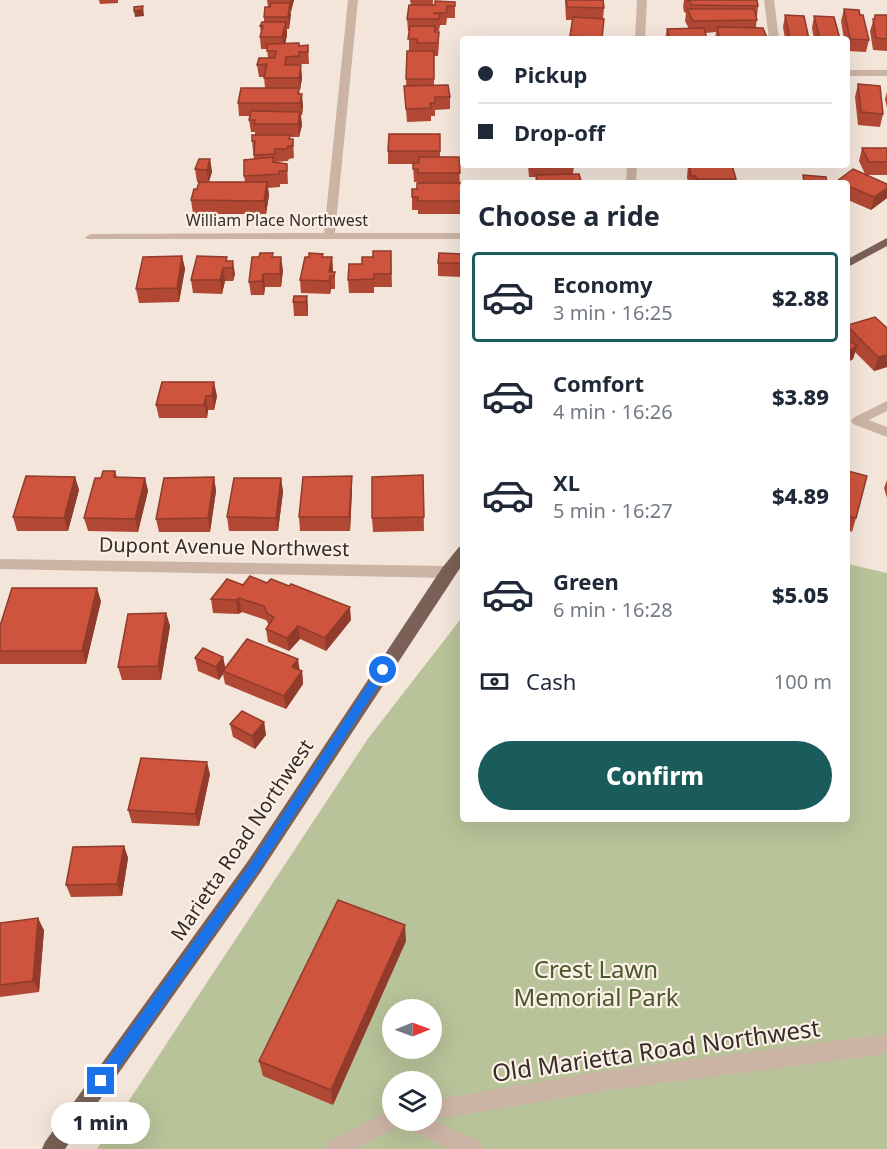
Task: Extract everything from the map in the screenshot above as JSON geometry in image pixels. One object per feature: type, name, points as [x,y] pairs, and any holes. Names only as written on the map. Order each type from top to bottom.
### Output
[{"type":"main road","points":[[850,263],[887,241]]},
{"type":"main road","name":"Marietta Road Northwest","points":[[52,1149],[254,867],[447,572],[460,556]]},
{"type":"street","points":[[328,236],[353,0]]},
{"type":"street","points":[[640,36],[642,0]]},
{"type":"street","points":[[769,0],[774,36]]},
{"type":"street","points":[[850,73],[887,73]]},
{"type":"street","name":"William Place Northwest","points":[[91,237],[460,236]]},
{"type":"street","points":[[887,405],[858,421],[887,432]]},
{"type":"street","name":"Dupont Avenue Northwest","points":[[0,564],[447,572]]},
{"type":"street","name":"Old Marietta Road Northwest","points":[[442,1108],[602,1081],[887,1044]]},
{"type":"street","points":[[334,1149],[382,1124]]},
{"type":"street","points":[[434,1131],[474,1149]]},
{"type":"green space","name":"Crest Lawn Memorial Park","points":[[850,564],[887,573],[887,1149],[97,1149],[367,740],[460,620],[460,822],[850,822]]},
{"type":"building","points":[[566,0],[603,0],[604,8],[567,7]]},
{"type":"building","points":[[686,0],[757,0],[758,6],[691,5],[690,1]]},
{"type":"building","points":[[435,1],[455,2],[455,6],[447,6],[446,13],[433,13],[440,14],[439,19],[407,19],[409,5],[435,5]]},
{"type":"building","points":[[271,3],[290,3],[288,17],[264,17],[265,7],[270,7]]},
{"type":"building","points":[[143,6],[142,10],[134,11],[134,7]]},
{"type":"building","points":[[687,9],[754,9],[757,20],[693,21]]},
{"type":"building","points":[[844,9],[859,10],[860,15],[863,15],[869,40],[850,39]]},
{"type":"building","points":[[785,15],[804,16],[808,36],[789,36]]},
{"type":"building","points":[[875,15],[887,15],[887,39],[876,38],[873,19]]},
{"type":"building","points":[[814,16],[834,17],[839,36],[819,36]]},
{"type":"building","points":[[573,17],[604,19],[602,36],[570,36]]},
{"type":"building","points":[[262,22],[286,22],[282,37],[260,37]]},
{"type":"building","points":[[410,26],[435,26],[435,32],[439,32],[438,43],[417,43],[417,39],[408,39]]},
{"type":"building","points":[[717,27],[763,28],[766,36],[719,36]]},
{"type":"building","points":[[704,28],[706,36],[669,36],[667,29]]},
{"type":"building","points":[[299,43],[299,46],[308,45],[308,52],[299,52],[299,56],[286,57],[285,65],[301,65],[299,78],[264,78],[267,64],[257,65],[259,58],[275,58],[276,51],[267,51],[267,44]]},
{"type":"building","points":[[407,51],[434,51],[434,79],[406,79]]},
{"type":"building","points":[[858,84],[880,86],[883,114],[861,112]]},
{"type":"building","points":[[448,85],[450,97],[435,97],[435,103],[430,103],[431,108],[406,109],[404,86]]},
{"type":"building","points":[[241,88],[299,88],[298,94],[302,94],[300,103],[238,103]]},
{"type":"building","points":[[251,111],[300,112],[298,124],[254,124],[255,120],[249,120]]},
{"type":"building","points":[[389,134],[440,134],[440,151],[388,151]]},
{"type":"building","points":[[252,135],[290,135],[289,139],[293,139],[293,146],[288,146],[287,149],[275,149],[275,154],[254,155],[255,141],[252,141]]},
{"type":"building","points":[[862,148],[887,148],[887,162],[869,162]]},
{"type":"building","points":[[273,157],[273,162],[287,164],[287,171],[279,171],[279,174],[244,176],[244,160]]},
{"type":"building","points":[[419,157],[459,157],[460,173],[418,173],[418,169],[413,169],[413,163],[419,163]]},
{"type":"building","points":[[199,159],[210,159],[207,170],[195,169]]},
{"type":"building","points":[[690,168],[733,168],[736,179],[696,179],[696,176],[691,176]]},
{"type":"building","points":[[853,169],[887,184],[887,188],[874,197],[850,187],[850,180],[838,180]]},
{"type":"building","points":[[579,174],[581,180],[537,180],[536,175]]},
{"type":"building","points":[[803,175],[826,177],[826,180],[804,180]]},
{"type":"building","points":[[199,182],[267,182],[264,201],[191,200]]},
{"type":"building","points":[[417,183],[460,183],[460,201],[418,201],[418,197],[412,197],[412,189],[417,189]]},
{"type":"building","points":[[373,251],[391,251],[391,274],[374,274],[374,279],[348,280],[349,264],[362,264],[362,257],[373,257]]},
{"type":"building","points":[[260,253],[273,253],[272,257],[281,257],[280,274],[263,274],[262,281],[249,282],[252,257],[259,257]]},
{"type":"building","points":[[309,253],[332,257],[329,272],[335,272],[334,276],[330,276],[329,281],[300,280],[305,257],[309,257]]},
{"type":"building","points":[[439,253],[460,254],[460,263],[438,263]]},
{"type":"building","points":[[182,256],[177,288],[136,289],[143,257]]},
{"type":"building","points":[[197,256],[227,257],[226,261],[233,261],[232,268],[223,268],[220,280],[191,280]]},
{"type":"building","points":[[294,296],[307,296],[306,302],[293,302]]},
{"type":"building","points":[[875,317],[887,328],[887,355],[878,357],[850,329],[850,324]]},
{"type":"building","points":[[850,341],[857,346],[850,350]]},
{"type":"building","points":[[162,382],[214,382],[212,396],[206,396],[204,405],[156,405]]},
{"type":"building","points":[[103,471],[115,471],[114,477],[145,478],[135,519],[84,518],[95,478],[101,478]]},
{"type":"building","points":[[850,472],[867,476],[856,518],[850,516]]},
{"type":"building","points":[[423,475],[424,517],[372,518],[372,477]]},
{"type":"building","points":[[26,476],[75,477],[64,518],[13,517]]},
{"type":"building","points":[[352,476],[349,517],[299,517],[303,477]]},
{"type":"building","points":[[214,477],[208,518],[156,519],[164,478]]},
{"type":"building","points":[[234,478],[281,478],[276,518],[227,517]]},
{"type":"building","points":[[250,576],[267,583],[271,579],[289,586],[291,584],[350,607],[325,638],[298,626],[287,638],[266,629],[274,617],[268,614],[264,606],[239,598],[236,600],[211,599],[227,579],[243,585]]},
{"type":"building","points":[[12,588],[97,588],[82,651],[0,651],[0,626]]},
{"type":"building","points":[[166,613],[158,666],[118,667],[128,614]]},
{"type":"building","points":[[247,639],[298,659],[292,667],[302,671],[284,696],[223,671]]},
{"type":"building","points":[[203,648],[223,657],[216,667],[195,658]]},
{"type":"building","points":[[242,711],[264,722],[252,736],[230,724]]},
{"type":"building","points":[[141,758],[207,762],[195,814],[128,810]]},
{"type":"building","points":[[124,846],[117,884],[66,885],[73,847]]},
{"type":"building","points":[[338,900],[405,925],[331,1090],[259,1061]]},
{"type":"building","points":[[38,918],[33,981],[0,985],[0,923]]},
{"type":"route","points":[[101,1081],[254,867],[383,670]]}]
